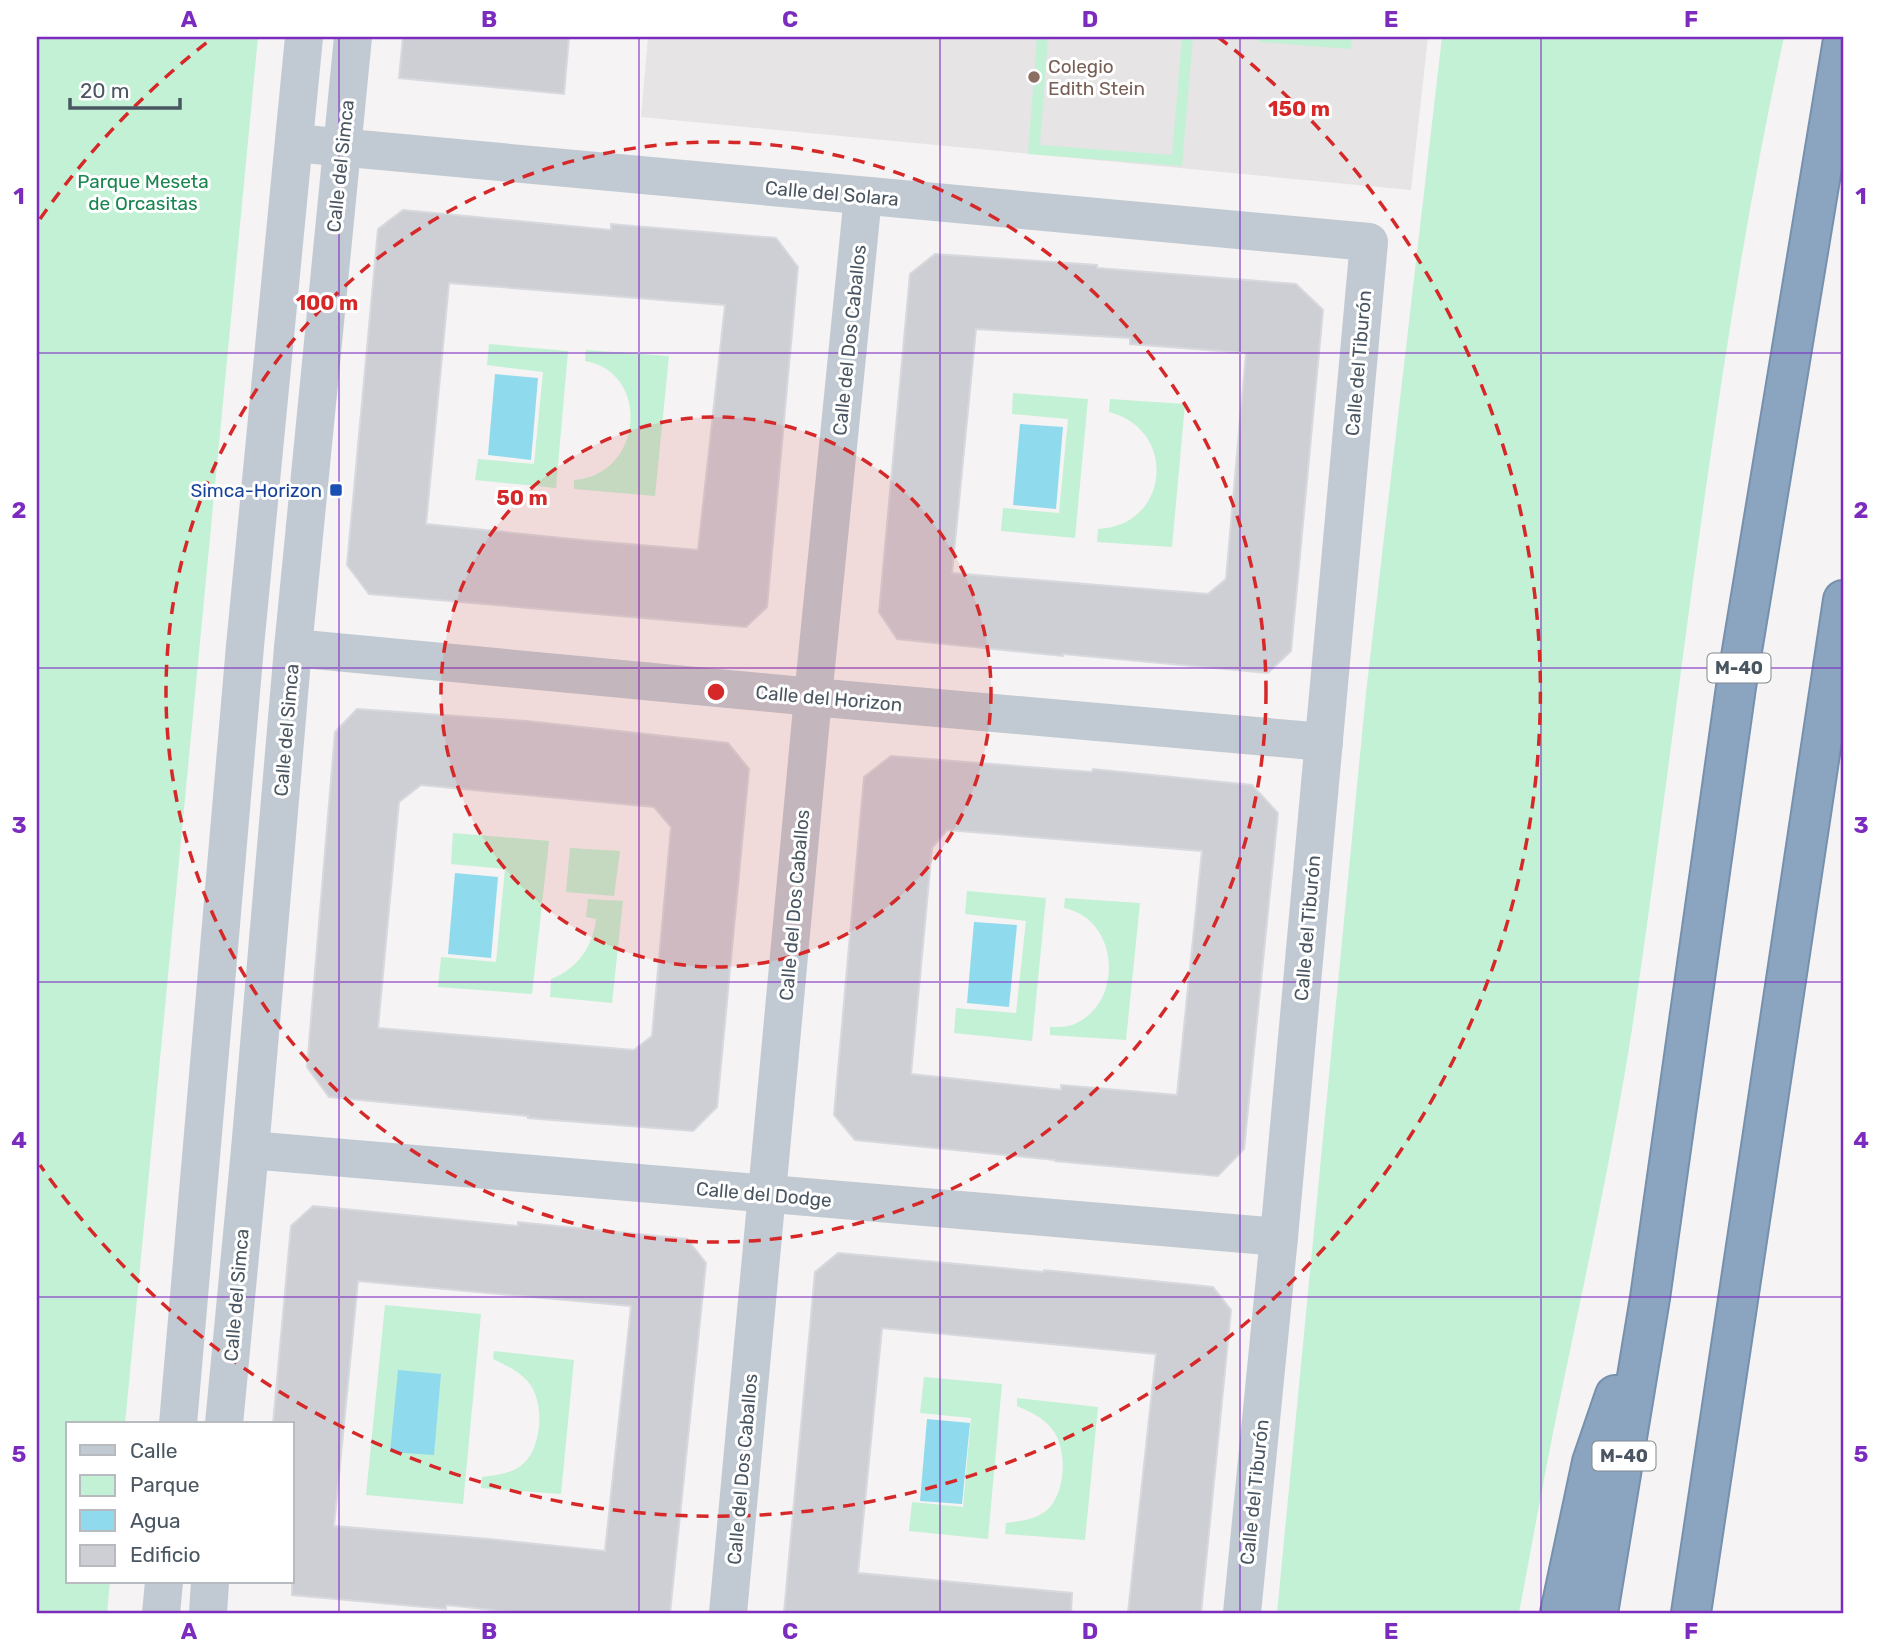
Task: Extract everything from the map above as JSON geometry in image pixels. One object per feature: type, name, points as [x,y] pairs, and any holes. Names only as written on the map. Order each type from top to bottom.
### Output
[{"type":"highway","name":"M-40","points":[[1598,1613],[1650,1298],[1735,687],[1843,40]]},
{"type":"highway","points":[[1693,1613],[1843,600]]},
{"type":"highway","points":[[1560,1613],[1592,1462],[1650,1298]]},
{"type":"street","points":[[178,1422],[245,646],[304,37]]},
{"type":"street","name":"Calle del Simca","points":[[224,1422],[293,648],[353,37]]},
{"type":"street","name":"Calle del Solara","points":[[294,143],[1369,242]]},
{"type":"street","name":"Calle del Dos Caballos","points":[[728,1613],[813,697],[863,197]]},
{"type":"street","name":"Calle del Tiburón","points":[[1242,1613],[1279,1237],[1369,242]]},
{"type":"street","name":"Calle del Horizon","points":[[293,648],[1324,742]]},
{"type":"street","name":"Calle del Dodge","points":[[250,1150],[1279,1237]]},
{"type":"street","points":[[161,1613],[164,1584]]},
{"type":"street","points":[[208,1613],[210,1584]]},
{"type":"shaded area","name":"Colegio Edith Stein","points":[[648,37],[1428,37],[1411,190],[641,117]]},
{"type":"green space","name":"Parque Meseta de Orcasitas","points":[[37,37],[258,37],[125,1422],[66,1422],[66,1584],[110,1584],[107,1613],[37,1613]]},
{"type":"green space","points":[[1037,37],[1048,37],[1040,145],[1172,155],[1182,37],[1193,37],[1182,166],[1028,154]]},
{"type":"green space","points":[[1260,37],[1352,37],[1351,49],[1259,42]]},
{"type":"green space","points":[[1442,37],[1784,37],[1737,284],[1624,1077],[1519,1613],[1277,1613],[1366,693]]},
{"type":"green space","points":[[489,344],[568,351],[556,488],[475,480],[478,459],[534,464],[543,372],[487,365]]},
{"type":"green space","points":[[586,350],[669,356],[655,496],[574,489],[574,480],[597,474],[615,461],[626,443],[630,423],[629,402],[621,384],[606,369],[585,361]]},
{"type":"green space","points":[[1013,393],[1088,399],[1075,538],[1001,531],[1003,508],[1059,513],[1068,419],[1012,414]]},
{"type":"green space","points":[[1110,399],[1185,404],[1172,547],[1097,542],[1098,529],[1122,524],[1140,512],[1151,495],[1156,476],[1155,456],[1147,437],[1131,422],[1109,412]]},
{"type":"green space","points":[[453,833],[549,841],[532,994],[438,987],[441,957],[496,962],[505,869],[451,864]]},
{"type":"green space","points":[[570,848],[620,851],[614,896],[566,892]]},
{"type":"green space","points":[[967,891],[1046,898],[1032,1041],[954,1033],[956,1008],[1016,1013],[1026,921],[965,914]]},
{"type":"green space","points":[[1065,898],[1140,903],[1126,1040],[1050,1035],[1050,1027],[1072,1025],[1089,1015],[1101,1000],[1108,982],[1109,963],[1105,945],[1096,928],[1083,915],[1064,908]]},
{"type":"green space","points":[[588,899],[623,901],[612,1003],[550,997],[551,979],[576,963],[591,939],[596,919],[586,917]]},
{"type":"green space","points":[[385,1305],[481,1314],[463,1504],[366,1495]]},
{"type":"green space","points":[[494,1351],[574,1360],[561,1494],[481,1488],[482,1477],[509,1472],[523,1464],[534,1447],[539,1425],[537,1402],[529,1383],[517,1372],[493,1359]]},
{"type":"green space","points":[[924,1377],[1002,1384],[988,1539],[909,1531],[912,1502],[963,1507],[971,1418],[920,1413]]},
{"type":"green space","points":[[1017,1398],[1098,1407],[1085,1540],[1005,1534],[1006,1523],[1033,1518],[1047,1510],[1058,1493],[1063,1471],[1061,1448],[1052,1429],[1040,1418],[1017,1406]]},
{"type":"water","points":[[495,374],[538,378],[531,460],[488,455]]},
{"type":"water","points":[[1020,424],[1063,427],[1056,509],[1013,505]]},
{"type":"water","points":[[455,873],[498,877],[491,958],[448,954]]},
{"type":"water","points":[[974,922],[1017,925],[1009,1007],[967,1003]]},
{"type":"water","points":[[398,1370],[441,1374],[434,1455],[390,1452]]},
{"type":"water","points":[[927,1419],[970,1423],[962,1504],[920,1501]]},
{"type":"building","points":[[403,37],[569,37],[564,94],[399,78]]},
{"type":"building","points":[[403,210],[611,230],[611,224],[776,238],[798,267],[767,607],[746,627],[369,594],[347,565],[378,229]],"holes":[[[449,283],[725,305],[698,550],[426,524]]]},
{"type":"building","points":[[935,254],[1097,265],[1097,268],[1296,284],[1323,310],[1291,651],[1268,673],[897,639],[879,612],[910,274]],"holes":[[[976,329],[1130,338],[1130,344],[1246,353],[1226,579],[1208,594],[952,573]]]},
{"type":"building","points":[[357,709],[527,721],[728,743],[749,769],[717,1107],[693,1131],[528,1118],[329,1097],[307,1067],[335,732]],"holes":[[[421,785],[654,807],[671,827],[652,1036],[634,1050],[378,1028],[399,802]]]},
{"type":"building","points":[[891,756],[1092,772],[1093,769],[1252,785],[1278,813],[1244,1149],[1218,1176],[855,1140],[834,1115],[864,777]],"holes":[[[947,830],[1202,851],[1177,1095],[1061,1085],[1061,1090],[911,1074],[932,848]]]},
{"type":"building","points":[[313,1206],[687,1239],[706,1263],[670,1613],[521,1613],[292,1595],[294,1422],[273,1422],[291,1226]],"holes":[[[358,1281],[631,1306],[605,1551],[334,1526]]]},
{"type":"building","points":[[838,1253],[1213,1287],[1231,1310],[1201,1613],[1128,1613],[1156,1354],[882,1328],[858,1573],[1072,1593],[1071,1613],[784,1613],[815,1272]]},
{"type":"place","name":"Colegio Edith Stein","points":[[1034,77]]},
{"type":"place","name":"Simca-Horizon","points":[[336,490]]}]
